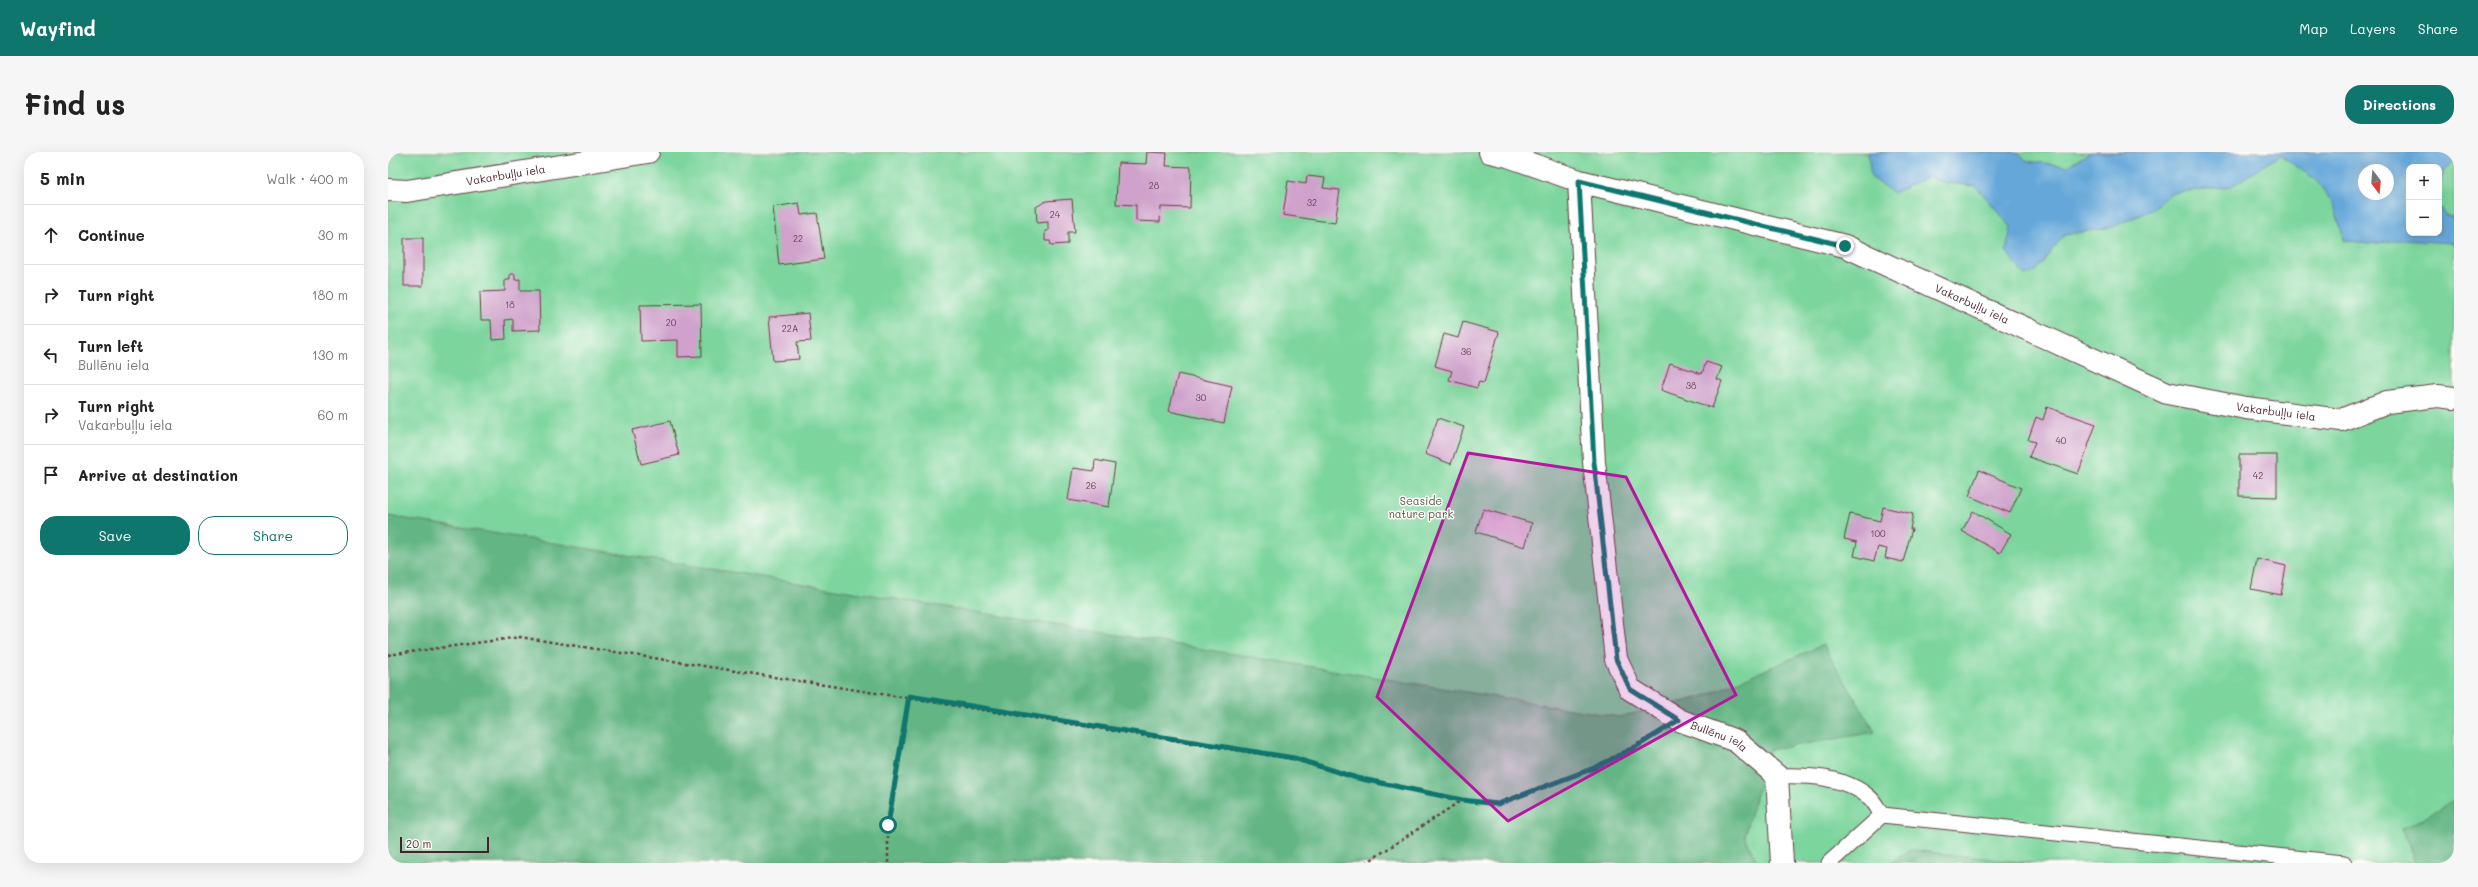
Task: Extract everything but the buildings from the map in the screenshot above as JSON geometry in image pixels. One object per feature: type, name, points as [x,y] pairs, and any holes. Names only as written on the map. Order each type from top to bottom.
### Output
[{"type":"street","name":"Vakarbuļļu iela","points":[[388,190],[407,191],[648,152]]},
{"type":"street","name":"Vakarbuļļu iela","points":[[1490,152],[1508,156],[1579,181],[1845,246],[2167,393],[2246,408],[2341,420],[2387,402],[2438,396],[2454,398]]},
{"type":"street","name":"Bullēnu iela","points":[[1579,181],[1594,462],[1616,659],[1630,689],[1679,720],[1736,740],[1777,776]]},
{"type":"street","points":[[1777,776],[1782,863]]},
{"type":"lane","points":[[1777,776],[1799,775],[1836,779],[1869,797],[1882,815]]},
{"type":"lane","points":[[1829,863],[1882,815],[2344,863]]},
{"type":"path","points":[[388,655],[520,637],[909,696],[1294,758],[1357,778],[1462,800],[1498,804],[1594,768],[1634,748],[1679,720]]},
{"type":"path","points":[[888,863],[888,825],[909,696]]},
{"type":"path","points":[[1366,863],[1462,800]]},
{"type":"highlighted area","points":[[1468,453],[1626,477],[1736,695],[1508,821],[1377,697]]},
{"type":"green space","name":"Seaside nature park","points":[[388,152],[2454,152],[2454,863],[388,863]]},
{"type":"green space","points":[[388,516],[1619,717],[1702,697],[1823,645],[1875,732],[1769,750],[1744,836],[1758,863],[388,863]]},
{"type":"green space","points":[[2454,801],[2454,863],[2415,863],[2403,829]]},
{"type":"green space","points":[[1909,850],[2030,863],[1890,863]]},
{"type":"water","points":[[1868,152],[2018,152],[2026,161],[2067,166],[2091,152],[2454,152],[2454,159],[2444,171],[2442,178],[2442,164],[2406,164],[2406,236],[2442,236],[2442,211],[2445,216],[2454,217],[2454,243],[2401,240],[2368,244],[2344,240],[2333,203],[2315,179],[2280,155],[2232,186],[2171,193],[2153,209],[2113,227],[2064,235],[2035,272],[2024,275],[2006,251],[2011,227],[1976,186],[1947,183],[1928,177],[1893,193],[1871,177]]},
{"type":"route","points":[[888,825],[909,696],[1130,733],[1294,758],[1357,778],[1462,800],[1498,804],[1594,768],[1634,748],[1679,720],[1630,689],[1616,659],[1594,462],[1579,181],[1845,246]]}]
